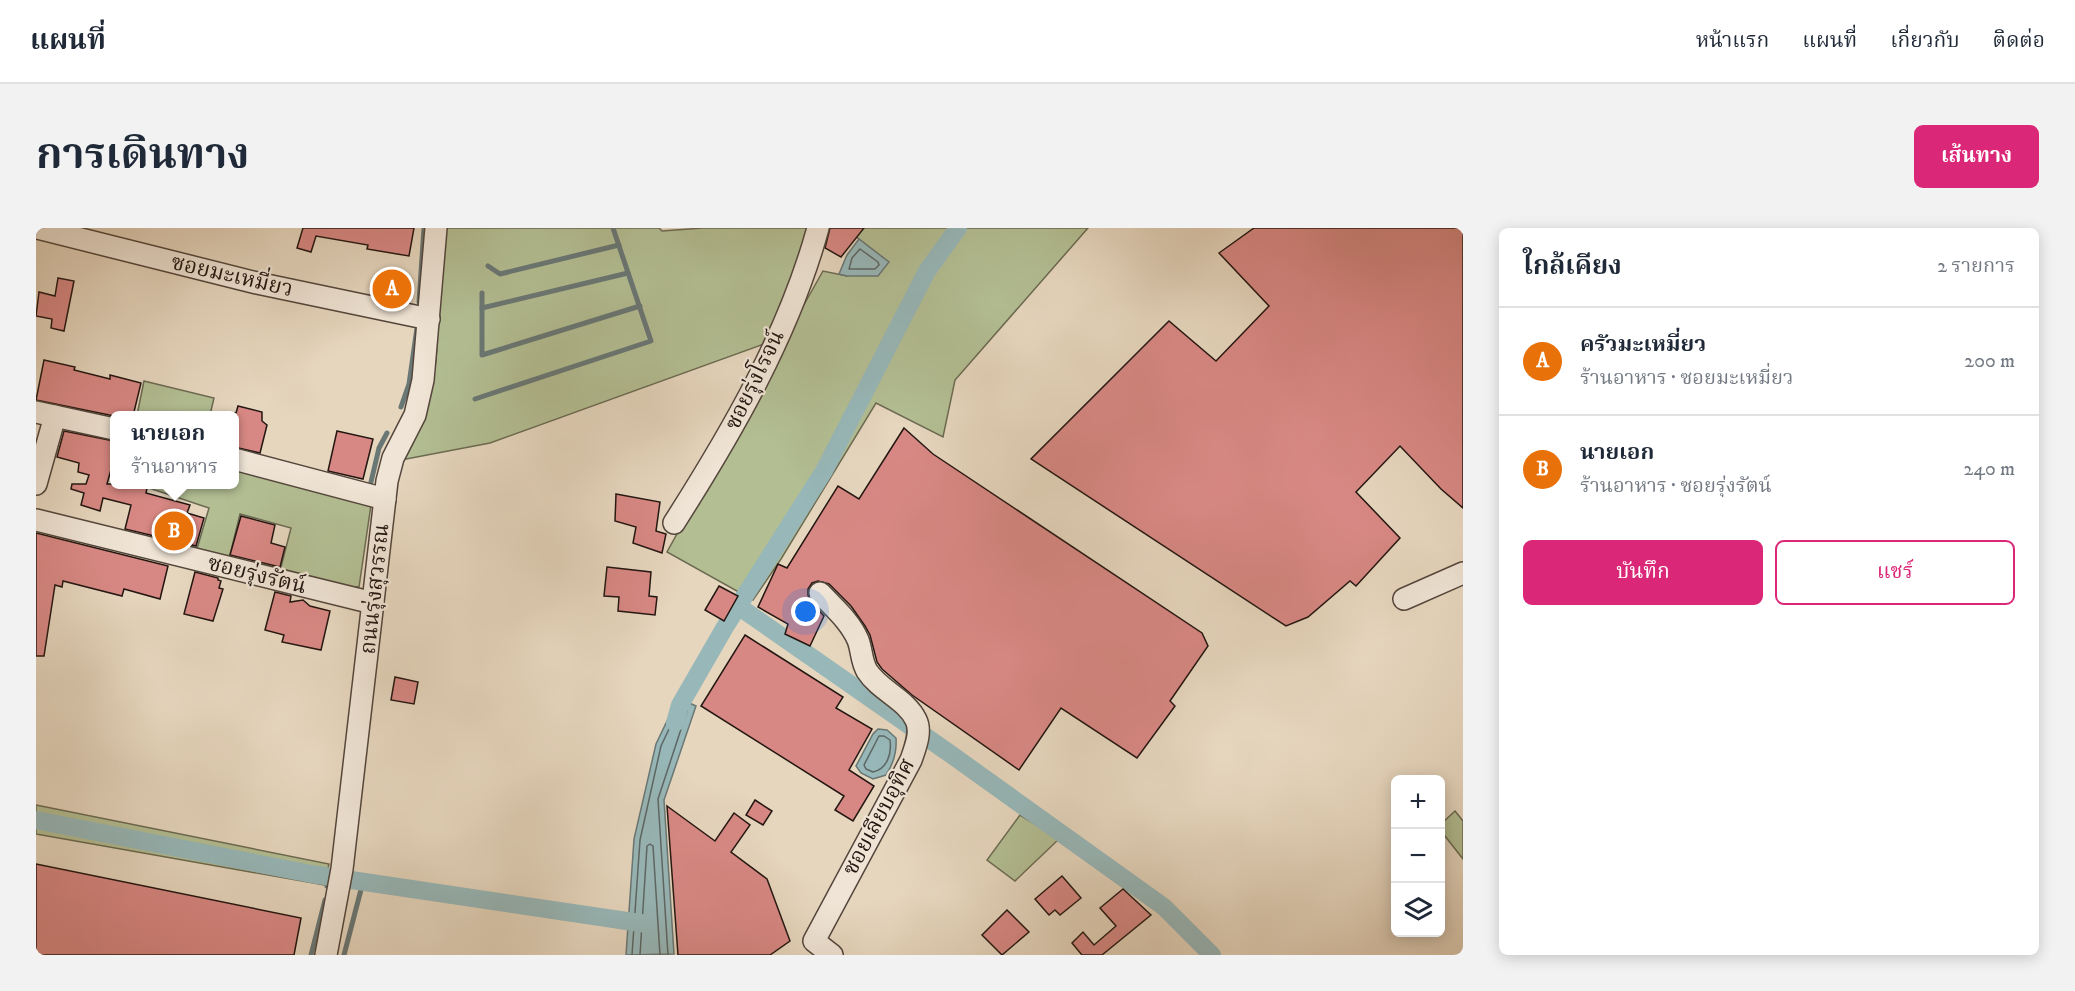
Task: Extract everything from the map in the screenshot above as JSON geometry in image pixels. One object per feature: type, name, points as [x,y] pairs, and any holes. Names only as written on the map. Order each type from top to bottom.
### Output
[{"type":"street","name":"ซอยมะเหมี่ยว","points":[[37,228],[258,283],[429,320]]},
{"type":"street","name":"ถนนรุ่งสุวรรณ","points":[[326,955],[342,869],[385,499],[393,458],[415,414],[423,380],[436,228]]},
{"type":"street","name":"ซอยรุ่งโรจน์","points":[[674,523],[720,450],[780,332],[809,261],[818,228]]},
{"type":"street","points":[[36,484],[45,414],[110,428]]},
{"type":"street","points":[[239,460],[385,499]]},
{"type":"street","name":"ซอยรุ่งรัตน์","points":[[36,520],[373,603]]},
{"type":"street","points":[[1404,599],[1463,573]]},
{"type":"street","name":"ซอยเลียบอุทิศ","points":[[820,593],[849,624],[857,637],[867,671],[877,683],[911,711],[918,732],[911,760],[814,941],[832,955]]},
{"type":"green space","points":[[444,228],[659,228],[662,231],[703,228],[808,228],[788,333],[823,271],[847,276],[888,262],[845,228],[1088,228],[955,380],[943,437],[876,403],[781,559],[753,600],[667,552],[786,336],[490,443],[401,460],[425,411],[436,361]]},
{"type":"green space","points":[[144,381],[214,398],[211,411],[138,411]]},
{"type":"green space","points":[[239,465],[371,505],[359,587],[325,585],[280,571],[291,528],[240,514],[229,559],[196,552],[209,508],[152,489],[239,489]]},
{"type":"green space","points":[[36,805],[329,864],[324,885],[36,834]]},
{"type":"green space","points":[[1455,811],[1463,821],[1463,859],[1445,836],[1445,820]]},
{"type":"green space","points":[[1020,815],[1059,839],[1015,881],[987,860]]},
{"type":"water","points":[[859,239],[889,262],[878,276],[839,274],[847,255]]},
{"type":"water","points":[[678,698],[696,706],[664,800],[674,954],[626,955],[634,839],[656,744]]},
{"type":"water","points":[[878,729],[887,730],[896,738],[896,748],[893,762],[886,775],[873,779],[861,773],[856,766]]},
{"type":"building","points":[[303,228],[414,228],[409,256],[367,249],[368,245],[316,236],[311,252],[297,248]]},
{"type":"building","points":[[830,228],[864,228],[841,257],[825,248]]},
{"type":"building","points":[[1254,228],[1463,228],[1463,508],[1441,489],[1400,446],[1356,492],[1400,538],[1356,586],[1350,581],[1308,617],[1286,626],[1031,459],[1169,321],[1216,361],[1269,306],[1219,253]]},
{"type":"building","points":[[377,274],[412,284],[408,302],[372,294]]},
{"type":"building","points":[[58,278],[74,281],[64,331],[51,328],[52,319],[36,316],[39,292],[55,296]]},
{"type":"building","points":[[44,360],[75,367],[74,370],[110,379],[110,375],[141,383],[134,411],[110,411],[110,415],[36,400]]},
{"type":"building","points":[[238,406],[262,412],[262,421],[267,425],[260,453],[239,448],[239,411],[237,411]]},
{"type":"building","points":[[904,428],[933,454],[1202,633],[1208,646],[1170,701],[1175,706],[1137,758],[1061,708],[1019,770],[912,695],[882,669],[877,662],[870,635],[865,626],[851,606],[829,584],[818,581],[812,583],[808,589],[810,601],[824,616],[810,646],[785,634],[788,624],[758,607],[778,564],[787,568],[838,486],[859,499]]},
{"type":"building","points":[[64,431],[110,440],[110,473],[107,484],[110,484],[110,489],[147,489],[146,493],[190,505],[187,513],[204,518],[196,546],[125,529],[131,505],[103,498],[100,511],[81,505],[84,493],[71,489],[72,484],[86,484],[89,475],[78,472],[79,463],[57,457]]},
{"type":"building","points":[[337,431],[373,439],[363,479],[328,471]]},
{"type":"building","points":[[616,494],[660,502],[656,531],[666,534],[662,553],[633,543],[636,527],[615,521]]},
{"type":"building","points":[[241,516],[275,525],[271,543],[285,547],[280,567],[230,555]]},
{"type":"building","points":[[36,533],[168,566],[160,599],[124,589],[122,596],[63,581],[62,587],[55,585],[44,656],[36,656]]},
{"type":"building","points":[[607,567],[651,572],[649,596],[657,597],[655,615],[618,611],[619,597],[604,596]]},
{"type":"building","points":[[195,572],[218,578],[221,581],[219,588],[223,589],[213,621],[184,614]]},
{"type":"building","points":[[719,586],[738,596],[724,621],[705,610]]},
{"type":"building","points":[[275,592],[291,596],[290,602],[303,600],[310,606],[330,611],[321,650],[282,642],[284,635],[265,630]]},
{"type":"building","points":[[745,635],[843,697],[836,708],[872,729],[849,770],[874,786],[853,821],[835,810],[844,796],[701,706]]},
{"type":"building","points":[[395,677],[418,682],[414,704],[391,700]]},
{"type":"building","points":[[755,800],[772,811],[763,825],[746,815]]},
{"type":"building","points":[[667,806],[715,841],[734,813],[750,825],[731,852],[767,879],[790,941],[770,955],[678,955]]},
{"type":"building","points":[[36,864],[301,918],[294,955],[36,955]]},
{"type":"building","points":[[1062,876],[1081,898],[1060,915],[1055,910],[1049,915],[1035,899]]},
{"type":"building","points":[[1123,889],[1151,915],[1102,955],[1082,955],[1072,943],[1083,932],[1094,945],[1116,926],[1100,908]]},
{"type":"building","points":[[1007,910],[1029,932],[1002,955],[982,935]]},
{"type":"waterway","points":[[419,302],[424,228]]},
{"type":"waterway","points":[[475,399],[651,341],[613,228]]},
{"type":"waterway","points":[[675,723],[680,705],[725,627],[824,471],[927,271],[958,228]]},
{"type":"waterway","points":[[488,266],[500,274],[619,245]]},
{"type":"waterway","points":[[482,308],[628,273]]},
{"type":"waterway","points":[[482,293],[482,355],[640,306]]},
{"type":"waterway","points":[[401,407],[409,384],[417,328]]},
{"type":"waterway","points":[[371,482],[379,448],[387,433]]},
{"type":"waterway","points":[[738,606],[1164,907],[1212,955]]},
{"type":"waterway","points":[[36,820],[311,874],[647,924]]},
{"type":"waterway","points":[[327,886],[328,877]]},
{"type":"waterway","points":[[344,955],[363,882]]},
{"type":"waterway","points":[[311,955],[325,900]]},
{"type":"place","name":"ครัวมะเหมี่ยว","points":[[392,289]]},
{"type":"place","name":"นายเอก","points":[[174,531]]}]
